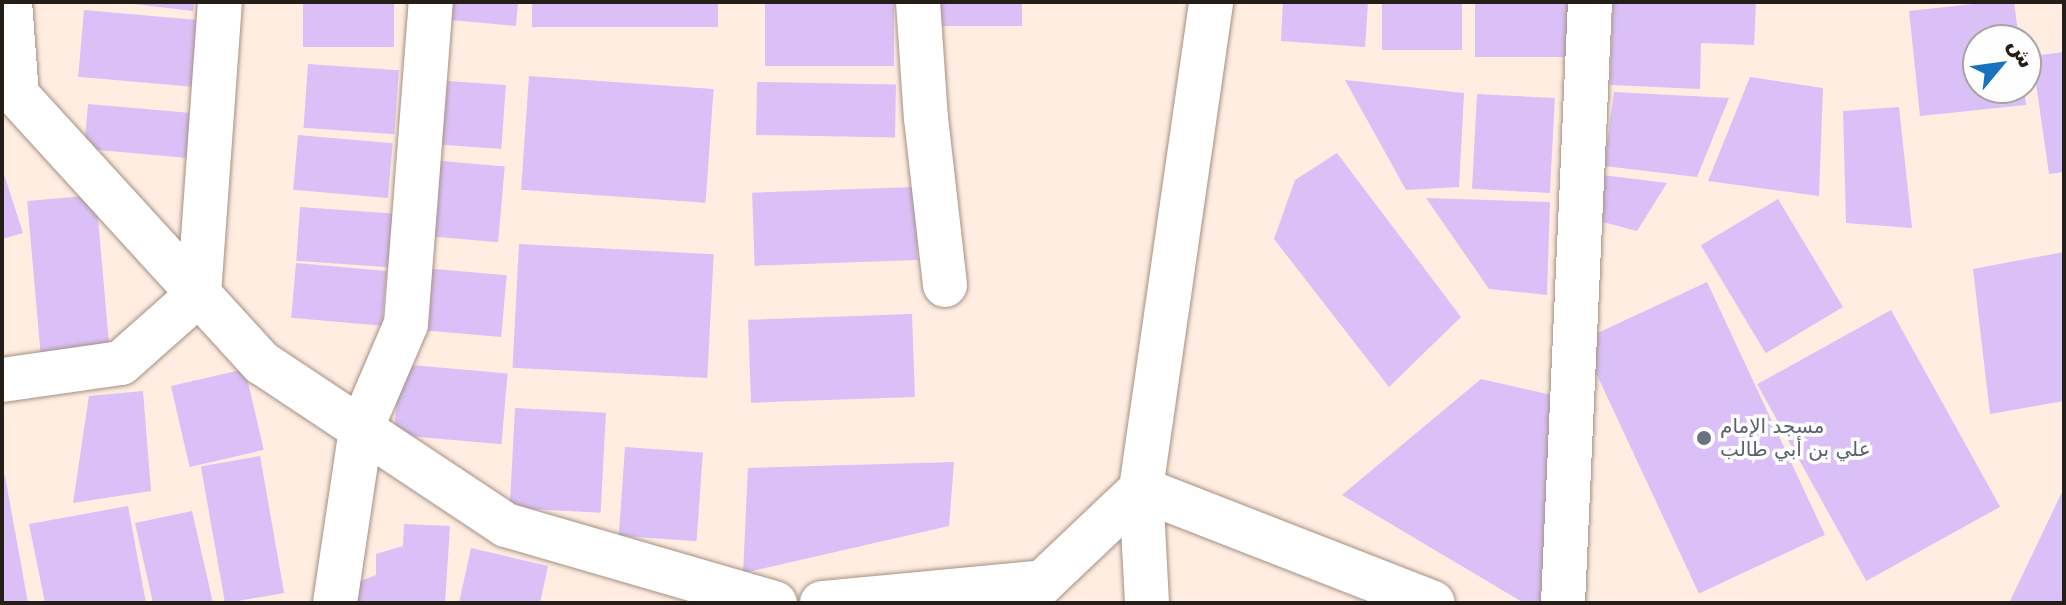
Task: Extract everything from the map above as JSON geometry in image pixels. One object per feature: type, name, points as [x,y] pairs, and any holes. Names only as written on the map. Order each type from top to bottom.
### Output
[{"type":"street","points":[[10,2],[17,95],[262,363],[506,525],[775,603]]},
{"type":"street","points":[[2,380],[121,363],[199,294],[220,2]]},
{"type":"street","points":[[335,603],[361,429],[406,324],[431,2]]},
{"type":"street","points":[[918,2],[926,118],[945,285]]},
{"type":"street","points":[[1147,603],[1141,489],[1211,2]]},
{"type":"street","points":[[1563,603],[1590,2]]},
{"type":"street","points":[[822,603],[1032,592],[1141,489]]},
{"type":"street","points":[[1141,489],[1433,603]]},
{"type":"building","points":[[117,2],[194,2],[193,11]]},
{"type":"building","points":[[303,2],[394,2],[394,47],[303,47]]},
{"type":"building","points":[[443,2],[518,2],[516,26],[441,19]]},
{"type":"building","points":[[532,2],[718,2],[718,27],[532,27]]},
{"type":"building","points":[[765,2],[894,2],[894,66],[765,66]]},
{"type":"building","points":[[941,2],[1022,2],[1022,26],[941,26]]},
{"type":"building","points":[[1283,2],[1368,2],[1365,47],[1281,41]]},
{"type":"building","points":[[1382,2],[1462,2],[1462,50],[1382,50]]},
{"type":"building","points":[[1475,2],[1569,2],[1569,57],[1475,57]]},
{"type":"building","points":[[1613,2],[1756,2],[1754,45],[1701,43],[1700,89],[1610,85]]},
{"type":"building","points":[[2014,2],[2017,24],[1962,24],[1962,104],[2026,105],[1920,116],[1909,11]]},
{"type":"building","points":[[84,10],[198,20],[192,87],[78,77]]},
{"type":"building","points":[[2064,52],[2064,172],[2049,174],[2039,104],[2042,104],[2042,55]]},
{"type":"building","points":[[308,64],[399,70],[394,134],[304,128]]},
{"type":"building","points":[[529,76],[714,89],[706,203],[521,190]]},
{"type":"building","points":[[1750,77],[1823,88],[1819,196],[1708,181]]},
{"type":"building","points":[[433,80],[506,85],[501,149],[429,144]]},
{"type":"building","points":[[1345,80],[1464,93],[1459,187],[1406,190]]},
{"type":"building","points":[[757,82],[896,84],[895,137],[756,135]]},
{"type":"building","points":[[1614,92],[1729,98],[1697,177],[1604,166]]},
{"type":"building","points":[[1477,94],[1555,98],[1550,193],[1472,189]]},
{"type":"building","points":[[88,104],[192,113],[188,158],[84,149]]},
{"type":"building","points":[[1899,107],[1912,228],[1846,223],[1843,111]]},
{"type":"building","points":[[298,135],[393,143],[388,198],[293,190]]},
{"type":"building","points":[[1337,153],[1461,317],[1389,387],[1274,239],[1295,180]]},
{"type":"building","points":[[431,160],[505,166],[498,242],[424,236]]},
{"type":"building","points":[[2,168],[23,233],[2,239]]},
{"type":"building","points":[[1602,175],[1667,183],[1637,231],[1603,222]]},
{"type":"building","points":[[915,187],[918,260],[755,266],[752,193]]},
{"type":"building","points":[[96,195],[110,353],[41,359],[27,201]]},
{"type":"building","points":[[1426,198],[1550,202],[1547,295],[1489,289]]},
{"type":"building","points":[[1778,199],[1843,307],[1766,353],[1701,245]]},
{"type":"building","points":[[300,207],[393,213],[389,267],[296,261]]},
{"type":"building","points":[[519,244],[714,254],[707,378],[513,368]]},
{"type":"building","points":[[2064,252],[2064,401],[1990,414],[1973,269]]},
{"type":"building","points":[[296,263],[387,271],[382,326],[291,318]]},
{"type":"building","points":[[423,268],[507,275],[501,337],[418,330]]},
{"type":"building","name":"مسجد الإمام علي بن أبي طالب","points":[[1707,282],[1825,535],[1699,594],[1581,341]]},
{"type":"building","points":[[1891,310],[2000,507],[1866,581],[1757,384]]},
{"type":"building","points":[[912,314],[915,397],[751,403],[748,320]]},
{"type":"building","points":[[400,364],[508,373],[501,444],[394,435]]},
{"type":"building","points":[[245,369],[264,450],[190,467],[171,386]]},
{"type":"building","points":[[1481,379],[1552,395],[1554,603],[1524,603],[1342,495]]},
{"type":"building","points":[[143,391],[151,491],[73,503],[89,396]]},
{"type":"building","points":[[515,408],[606,413],[601,513],[510,508]]},
{"type":"building","points":[[625,447],[703,452],[697,541],[619,536]]},
{"type":"building","points":[[260,456],[284,593],[225,603],[201,466]]},
{"type":"building","points":[[954,462],[949,526],[743,573],[748,468]]},
{"type":"building","points":[[5,476],[28,603],[2,603],[2,477]]},
{"type":"building","points":[[2064,488],[2064,603],[2009,603]]},
{"type":"building","points":[[128,506],[146,603],[45,603],[29,524]]},
{"type":"building","points":[[192,511],[213,603],[153,603],[135,523]]},
{"type":"building","points":[[404,524],[450,526],[445,603],[350,603],[350,585],[376,575],[376,554],[403,546]]},
{"type":"building","points":[[471,548],[548,566],[540,603],[459,603]]},
{"type":"place","name":"مسجد الإمام علي بن أبي طالب","points":[[1704,438]]}]
